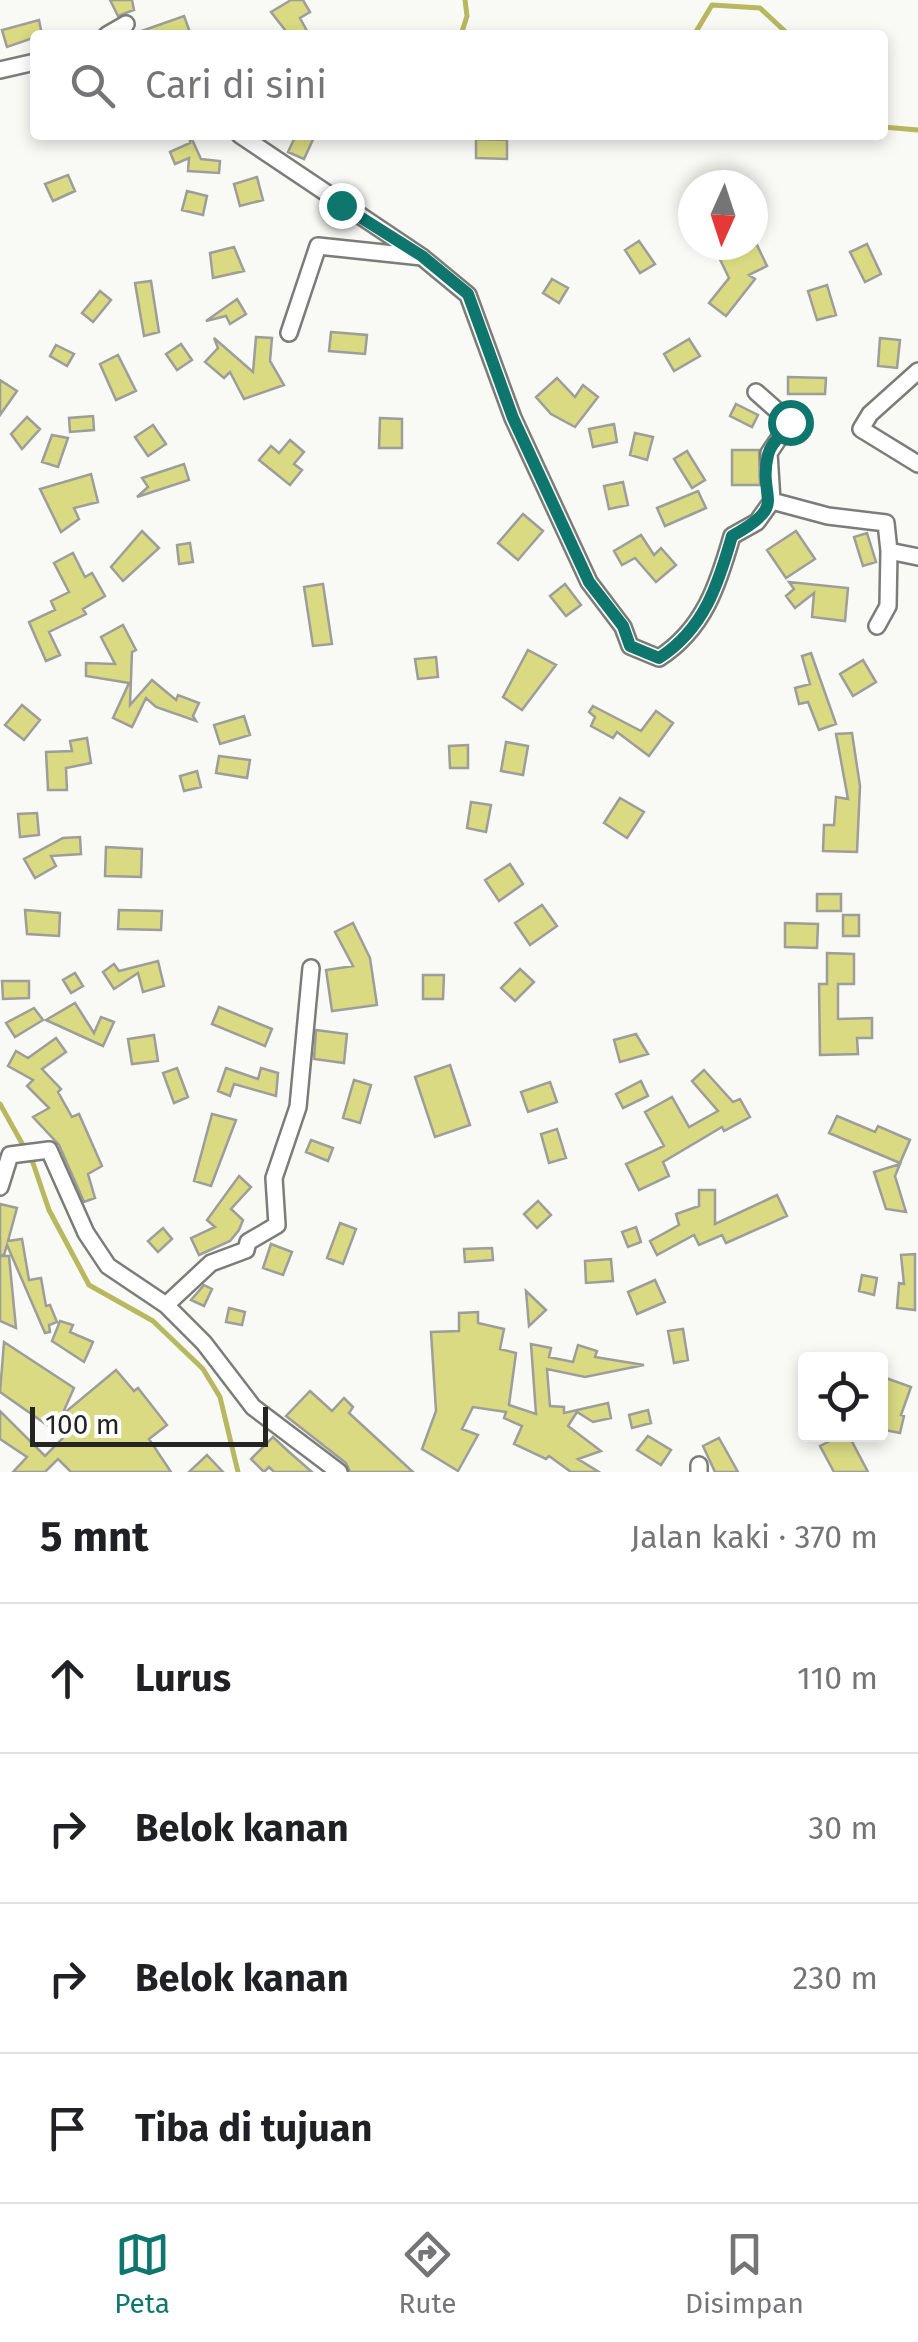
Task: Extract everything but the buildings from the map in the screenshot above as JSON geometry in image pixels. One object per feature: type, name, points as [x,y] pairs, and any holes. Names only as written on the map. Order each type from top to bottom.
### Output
[{"type":"street","points":[[115,30],[126,24]]},
{"type":"street","points":[[0,70],[30,63]]},
{"type":"street","points":[[248,140],[422,256],[468,294],[513,418],[589,582],[623,626],[630,646],[659,658],[685,642],[706,611],[732,536],[757,522],[772,501],[769,453],[790,422],[756,392]]},
{"type":"street","points":[[290,334],[318,246],[422,256]]},
{"type":"street","points":[[918,371],[870,414],[861,429],[918,464]]},
{"type":"street","points":[[772,501],[828,516],[886,523],[888,606],[877,626]]},
{"type":"street","points":[[889,551],[918,557]]},
{"type":"street","points":[[166,1305],[211,1262],[246,1250],[248,1242],[277,1226],[274,1178],[298,1107],[310,968]]},
{"type":"street","points":[[0,1188],[10,1155],[47,1148],[86,1233],[108,1266],[166,1305],[204,1343],[253,1407],[339,1472]]},
{"type":"waterway","points":[[463,30],[467,16],[465,0]]},
{"type":"waterway","points":[[697,30],[712,5],[760,8],[784,30]]},
{"type":"waterway","points":[[888,127],[918,130]]},
{"type":"waterway","points":[[0,1104],[33,1163],[49,1210],[89,1285],[153,1321],[203,1369],[220,1397],[238,1472]]},
{"type":"route","points":[[341,205],[422,256],[468,294],[513,418],[589,582],[623,626],[630,646],[659,658],[685,642],[706,611],[732,536],[757,522],[772,501],[767,470],[769,453],[778,434],[790,427],[790,422]]}]
